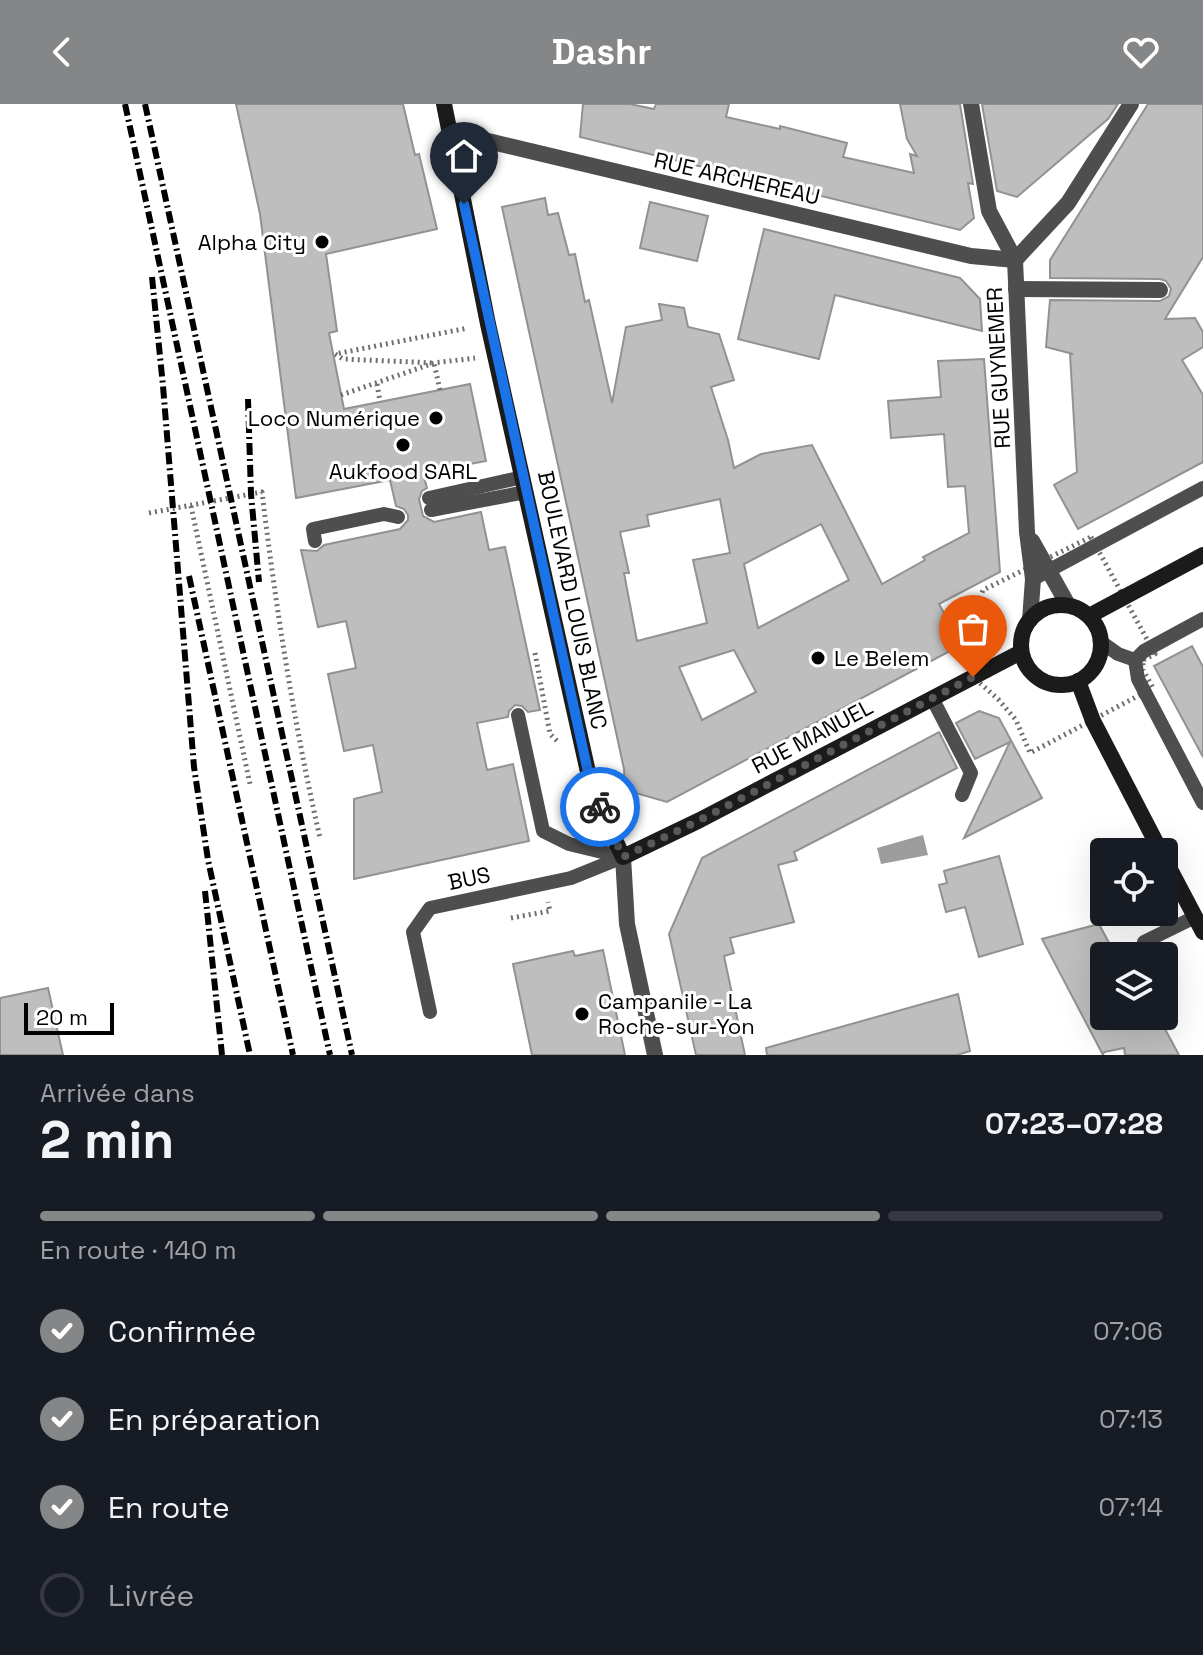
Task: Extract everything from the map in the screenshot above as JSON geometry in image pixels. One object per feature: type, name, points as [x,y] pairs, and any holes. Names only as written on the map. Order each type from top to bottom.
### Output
[{"type":"street","name":"BOULEVARD LOUIS BLANC","points":[[444,104],[488,324],[593,793],[623,857],[627,924],[655,1055]]},
{"type":"street","points":[[971,104],[989,211],[1015,260]]},
{"type":"street","name":"RUE GUYNEMER","points":[[1030,620],[1032,572],[1027,532],[1015,260],[1068,203],[1131,104]]},
{"type":"street","name":"RUE ARCHEREAU","points":[[450,132],[971,256],[1015,260]]},
{"type":"street","points":[[1016,289],[1160,290]]},
{"type":"street","points":[[1027,532],[1068,605]]},
{"type":"street","points":[[1089,616],[1203,555]]},
{"type":"street","points":[[1068,605],[1089,616],[1101,642],[1096,665],[1078,681],[1068,685],[1045,683],[1029,670],[1021,652],[1022,635],[1030,620],[1047,607],[1068,605]]},
{"type":"street","name":"RUE MANUEL","points":[[623,857],[1021,652]]},
{"type":"street","points":[[1078,681],[1093,721],[1154,838]]},
{"type":"street","points":[[1178,885],[1203,932]]},
{"type":"lane","points":[[430,504],[525,484]]},
{"type":"lane","points":[[1032,572],[1049,571],[1203,488]]},
{"type":"lane","points":[[315,541],[313,529],[393,512]]},
{"type":"lane","points":[[1135,660],[1151,647],[1203,619]]},
{"type":"lane","points":[[1101,642],[1118,654],[1135,660]]},
{"type":"lane","points":[[1135,660],[1138,679],[1203,803]]},
{"type":"lane","points":[[932,698],[971,773],[962,795]]},
{"type":"lane","points":[[518,715],[543,831],[569,844],[623,857]]},
{"type":"lane","name":"BUS","points":[[430,1012],[413,932],[430,908],[571,878],[623,857]]},
{"type":"lane","points":[[1144,942],[1195,917]]},
{"type":"path","points":[[470,359],[434,363],[343,359],[335,354],[488,324]]},
{"type":"path","points":[[341,395],[434,363]]},
{"type":"path","points":[[434,363],[440,390]]},
{"type":"path","points":[[377,384],[380,401]]},
{"type":"path","points":[[149,513],[262,492],[287,676],[320,838]]},
{"type":"path","points":[[191,506],[250,784]]},
{"type":"path","points":[[973,677],[961,645],[983,590],[1032,572]]},
{"type":"path","points":[[1125,597],[1151,647]]},
{"type":"shaded area","points":[[923,835],[928,855],[881,864],[877,848]]},
{"type":"building","points":[[236,104],[403,104],[437,229],[326,254],[337,331],[329,333],[344,409],[470,384],[486,461],[423,473],[427,488],[419,499],[423,516],[434,522],[481,512],[489,550],[505,547],[540,710],[528,712],[522,706],[515,705],[508,717],[477,723],[487,770],[513,764],[529,841],[354,879],[354,799],[382,792],[373,745],[344,751],[328,674],[356,668],[346,621],[318,627],[301,550],[317,551],[324,545],[400,529],[408,520],[408,515],[396,506],[390,480],[296,498],[260,214]]},
{"type":"building","points":[[583,104],[630,104],[654,109],[656,104],[729,104],[726,117],[780,129],[780,126],[847,143],[843,157],[914,173],[910,154],[917,156],[907,139],[900,104],[960,104],[973,184],[968,183],[974,218],[960,230],[580,137]]},
{"type":"building","points":[[982,104],[1118,104],[1108,119],[1017,197],[997,191]]},
{"type":"building","points":[[1148,104],[1203,104],[1203,257],[1165,319],[1195,318],[1203,332],[1203,347],[1182,360],[1203,395],[1203,462],[1078,529],[1054,485],[1077,472],[1070,354],[1073,354],[1046,347],[1050,300],[1160,301],[1169,296],[1171,289],[1166,281],[1160,279],[1050,278],[1050,260]]},
{"type":"building","points":[[545,198],[548,215],[558,213],[569,255],[575,254],[585,302],[589,300],[612,403],[626,327],[662,320],[659,304],[684,308],[688,327],[719,334],[734,380],[711,387],[734,468],[761,454],[812,445],[882,584],[925,560],[923,557],[969,533],[965,486],[948,487],[944,434],[891,438],[888,401],[941,397],[938,361],[984,359],[1000,572],[939,604],[954,631],[948,652],[667,802],[625,790],[624,769],[502,207]],"holes":[[[720,499],[730,553],[693,560],[707,623],[637,641],[624,573],[629,573],[620,532],[649,526],[647,515]],[[821,524],[849,580],[758,628],[744,564]],[[734,650],[756,692],[702,720],[679,667]]]},
{"type":"building","points":[[650,202],[708,216],[697,261],[640,248]]},
{"type":"building","points":[[764,229],[960,278],[980,299],[982,331],[835,295],[819,359],[738,339]]},
{"type":"building","points":[[1192,646],[1203,667],[1203,757],[1154,666]]},
{"type":"building","points":[[979,711],[999,718],[1042,798],[964,838],[1010,742],[975,759],[956,723]]},
{"type":"building","points":[[939,732],[957,768],[794,852],[797,860],[778,865],[794,922],[730,938],[734,953],[724,956],[745,1055],[696,1055],[669,934],[702,858]]},
{"type":"building","points":[[999,856],[1023,944],[979,957],[965,907],[946,912],[939,885],[947,883],[944,871]]},
{"type":"building","points":[[1100,926],[1109,942],[1090,942],[1090,1030],[1166,1030],[1179,1055],[1125,1055],[1124,1048],[1104,1052],[1103,1055],[1042,939]]},
{"type":"building","name":"Campanile - La Roche-sur-Yon","points":[[603,950],[625,1055],[532,1055],[513,964],[573,951],[575,956]]},
{"type":"building","points":[[48,988],[63,1055],[0,1055],[0,998]]},
{"type":"building","points":[[958,994],[970,1051],[957,1055],[767,1055],[766,1048]]},
{"type":"railway","points":[[125,104],[330,1055]]},
{"type":"railway","points":[[145,104],[352,1055]]},
{"type":"railway","points":[[152,277],[194,767],[208,860],[250,1055]]},
{"type":"railway","points":[[248,399],[251,494],[259,582]]},
{"type":"railway","points":[[189,576],[293,1055]]},
{"type":"railway","points":[[205,891],[222,1055]]},
{"type":"way so far","points":[[600,807],[623,857],[973,677]]},
{"type":"place","name":"Alpha City","points":[[322,242]]},
{"type":"place","name":"Loco Numérique","points":[[436,418]]},
{"type":"place","name":"Aukfood SARL","points":[[403,445]]},
{"type":"place","name":"Le Belem","points":[[818,658]]},
{"type":"place","name":"Campanile - La Roche-sur-Yon","points":[[582,1014]]},
{"type":"route","points":[[464,204],[588,772],[600,807]]}]
